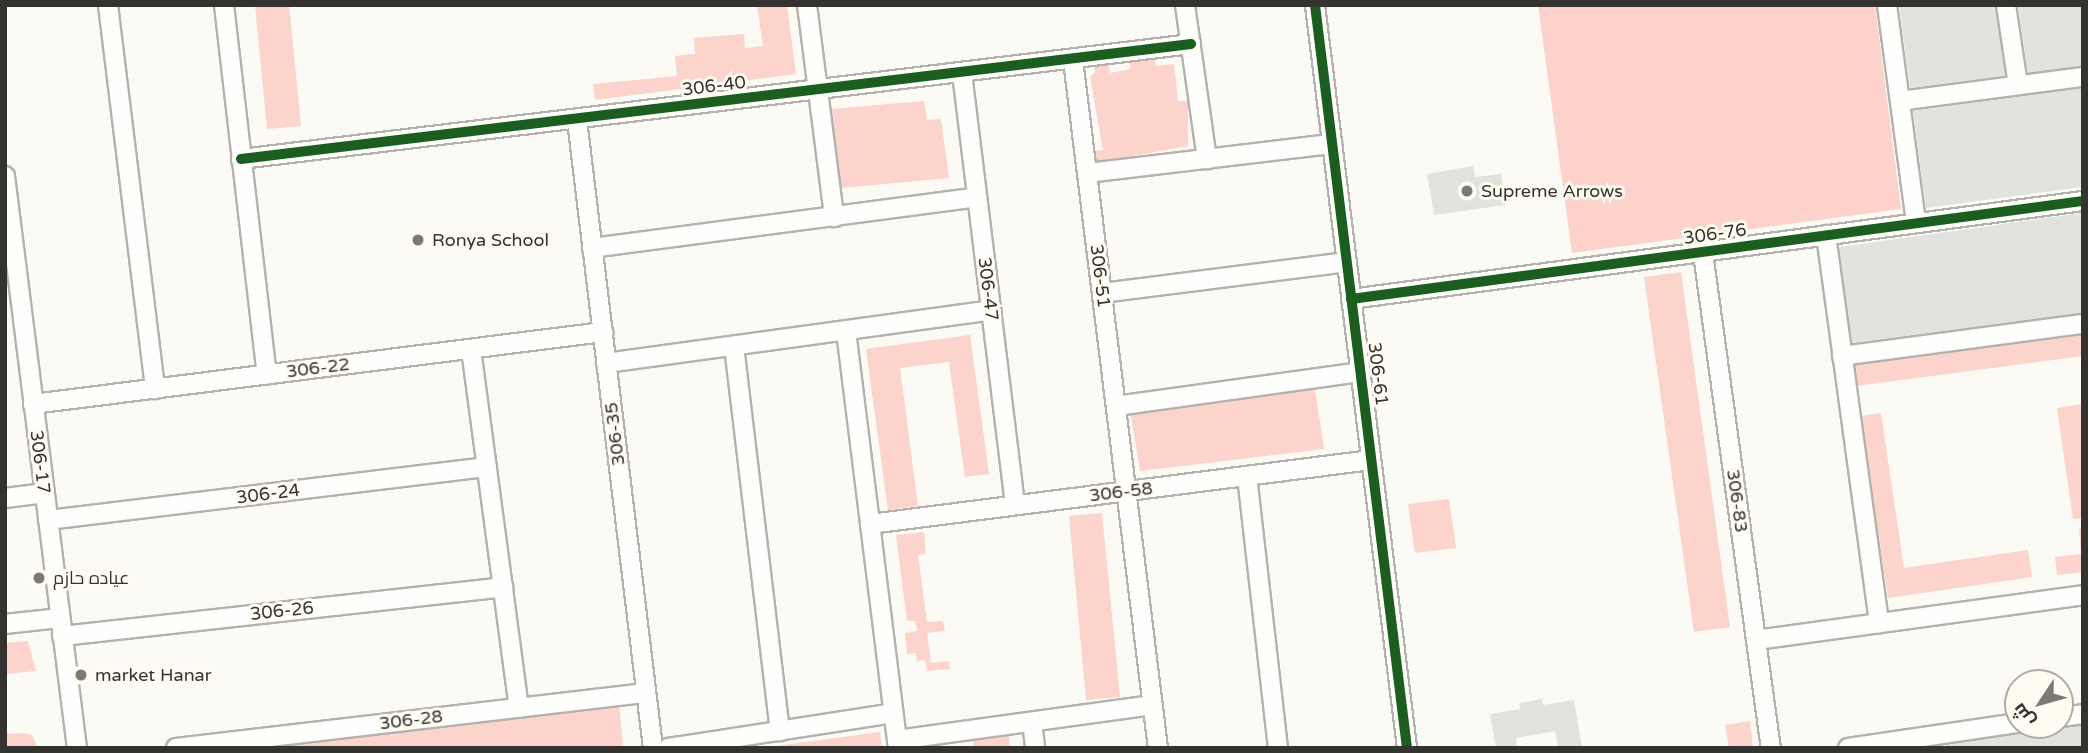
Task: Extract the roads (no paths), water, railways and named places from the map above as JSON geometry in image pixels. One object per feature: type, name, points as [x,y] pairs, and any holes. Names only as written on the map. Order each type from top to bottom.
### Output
[{"type":"street","points":[[108,5],[155,389]]},
{"type":"street","points":[[225,5],[267,375]]},
{"type":"street","points":[[807,5],[834,216]]},
{"type":"street","points":[[1185,5],[1207,159]]},
{"type":"street","name":"306-61","points":[[1315,5],[1407,748]]},
{"type":"street","points":[[1887,5],[1916,223]]},
{"type":"street","points":[[2006,5],[2018,85]]},
{"type":"street","name":"306-40","points":[[241,159],[818,92],[1191,44]]},
{"type":"street","name":"306-51","points":[[1073,60],[1158,748]]},
{"type":"street","name":"306-47","points":[[962,73],[1015,505]]},
{"type":"street","points":[[1900,100],[2083,77]]},
{"type":"street","name":"306-35","points":[[577,120],[653,748]]},
{"type":"street","points":[[1087,173],[1332,144]]},
{"type":"street","name":"306-17","points":[[5,176],[77,748]]},
{"type":"street","points":[[593,248],[977,197]]},
{"type":"street","name":"306-76","points":[[1351,299],[2083,201]]},
{"type":"street","points":[[1826,235],[1879,623]]},
{"type":"street","name":"306-83","points":[[1703,253],[1771,748]]},
{"type":"street","points":[[1102,293],[1346,262]]},
{"type":"street","points":[[606,363],[991,310]]},
{"type":"street","points":[[1842,356],[2083,324]]},
{"type":"street","points":[[846,331],[897,744],[1153,705]]},
{"type":"street","name":"306-22","points":[[33,404],[603,332]]},
{"type":"street","points":[[734,346],[780,731]]},
{"type":"street","points":[[471,349],[519,708]]},
{"type":"street","points":[[1116,406],[1360,372]]},
{"type":"street","name":"306-58","points":[[870,524],[1371,460]]},
{"type":"street","name":"306-24","points":[[48,520],[487,467]]},
{"type":"street","points":[[1247,476],[1278,748]]},
{"type":"street","points":[[5,498],[44,494]]},
{"type":"street","name":"306-26","points":[[5,624],[61,627],[503,587]]},
{"type":"street","points":[[1756,640],[2083,595]]},
{"type":"street","name":"306-28","points":[[176,748],[646,693]]},
{"type":"street","points":[[668,748],[893,713]]},
{"type":"street","points":[[1032,722],[1035,748]]},
{"type":"street","points":[[1848,748],[2004,725]]},
{"type":"place","name":"Supreme Arrows","points":[[1467,191]]},
{"type":"place","name":"Ronya School","points":[[418,240]]},
{"type":"place","name":"عياده حازم","points":[[39,578]]},
{"type":"place","name":"market Hanar","points":[[81,675]]}]
